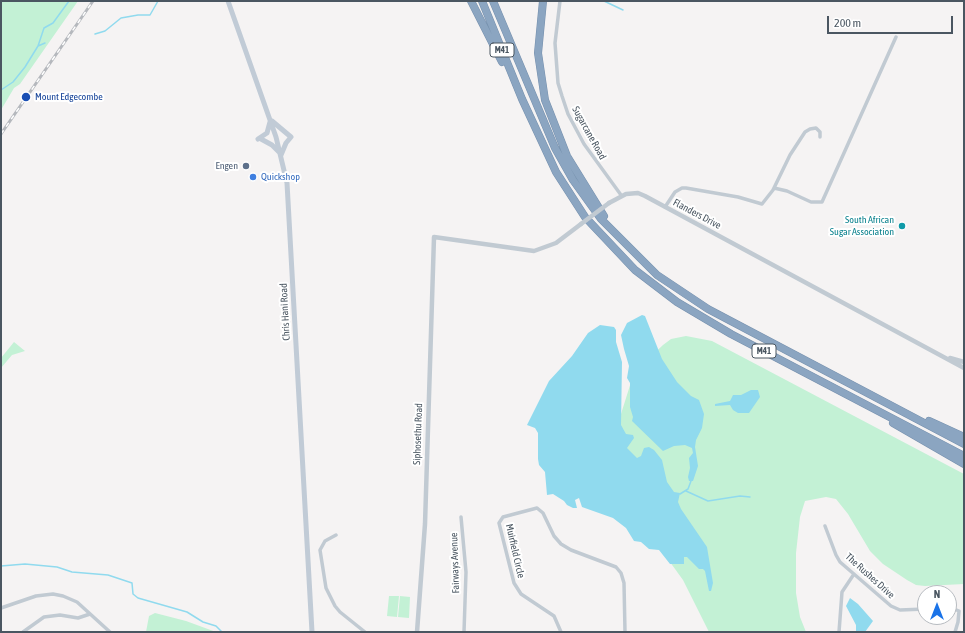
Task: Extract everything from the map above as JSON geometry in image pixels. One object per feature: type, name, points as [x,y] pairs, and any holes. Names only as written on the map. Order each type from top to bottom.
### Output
[{"type":"highway","points":[[471,1],[522,99]]},
{"type":"highway","name":"M41","points":[[482,1],[522,99],[556,172],[578,206],[598,232],[629,264],[655,286],[695,313],[964,456]]},
{"type":"highway","name":"M41","points":[[493,1],[555,148],[584,197],[600,219],[615,232],[657,275],[683,294],[708,309],[964,444]]},
{"type":"highway","points":[[543,1],[538,53],[545,100],[567,156],[589,194],[615,232]]},
{"type":"highway","points":[[831,386],[964,464]]},
{"type":"highway","points":[[860,389],[964,437]]},
{"type":"main road","name":"Chris Hani Road","points":[[228,1],[270,119],[281,155],[288,194],[312,632]]},
{"type":"main road","points":[[270,119],[291,137],[286,143],[281,155],[272,145],[259,139],[268,131],[270,119]]},
{"type":"street","name":"Sugarcane Road","points":[[560,1],[555,43],[557,77],[562,96],[568,114],[584,144],[621,196]]},
{"type":"street","points":[[774,188],[787,191],[811,202],[822,202],[896,37]]},
{"type":"street","points":[[665,208],[670,198],[682,188],[738,197],[762,204],[774,188],[790,155],[805,132],[816,128],[820,132],[820,137]]},
{"type":"street","name":"Flanders Drive","points":[[434,237],[534,251],[556,243],[609,203],[621,196],[638,193],[964,368]]},
{"type":"street","name":"Siphosethu Road","points":[[418,632],[425,524],[434,237]]},
{"type":"street","name":"Flanders Drive","points":[[944,357],[964,362]]},
{"type":"street","name":"Muirfield Circle","points":[[561,632],[554,616],[522,594],[514,584],[500,523],[503,517],[532,508],[537,508],[543,513],[554,536],[561,544],[571,550],[616,567],[621,573],[624,583],[625,632]]},
{"type":"street","name":"Fairways Avenue","points":[[461,517],[466,572],[464,632]]},
{"type":"street","name":"The Rushes Drive","points":[[825,526],[838,559],[854,574],[896,608],[917,609]]},
{"type":"street","points":[[336,535],[325,541],[320,550],[326,588],[335,606],[340,612],[365,632]]},
{"type":"street","points":[[840,632],[842,592],[854,574]]},
{"type":"street","points":[[1,608],[26,598],[53,594],[71,599],[110,632]]},
{"type":"street","points":[[955,632],[958,622],[959,611],[957,610]]},
{"type":"street","points":[[23,632],[44,617],[60,615],[78,618],[90,614]]},
{"type":"green space","points":[[1,1],[78,1],[20,84],[14,88],[1,110]]},
{"type":"green space","points":[[686,336],[712,341],[964,474],[964,584],[917,585],[907,580],[883,564],[870,551],[848,514],[836,499],[826,497],[805,501],[800,517],[796,553],[796,593],[800,617],[806,632],[709,632],[683,580],[646,529],[615,433],[632,379],[646,361],[671,339]]},
{"type":"green space","points":[[14,342],[25,351],[12,355],[1,368],[1,358]]},
{"type":"green space","points":[[389,596],[399,596],[397,617],[387,616]]},
{"type":"green space","points":[[400,596],[410,597],[409,618],[398,617]]},
{"type":"green space","points":[[155,613],[186,621],[216,632],[146,632],[149,616]]},
{"type":"water","points":[[642,315],[645,316],[662,359],[677,382],[691,396],[699,400],[704,414],[702,428],[696,440],[695,447],[698,466],[693,481],[689,481],[688,477],[690,468],[689,458],[693,453],[692,448],[685,445],[674,446],[663,451],[632,421],[633,417],[630,407],[630,383],[627,378],[629,366],[621,335],[627,323]]},
{"type":"water","points":[[600,325],[614,327],[616,330],[616,342],[622,362],[621,425],[626,434],[633,435],[634,438],[627,448],[637,458],[641,456],[644,448],[649,447],[654,450],[662,460],[667,482],[674,492],[680,493],[678,502],[681,509],[707,547],[713,583],[711,591],[709,591],[705,571],[703,569],[699,569],[687,557],[684,557],[684,564],[670,564],[659,550],[649,549],[641,542],[634,541],[626,528],[613,518],[582,507],[579,498],[575,500],[577,508],[573,508],[553,494],[547,495],[545,472],[539,465],[538,459],[538,433],[535,428],[527,425],[549,381],[572,356],[588,333]]},
{"type":"water","points":[[751,390],[758,390],[760,397],[749,413],[738,413],[733,410],[730,405],[715,406],[715,404],[730,401],[733,395],[741,395]]},
{"type":"water","points":[[850,598],[858,604],[873,621],[865,632],[856,632],[856,625],[846,606]]},
{"type":"waterway","points":[[1,90],[13,82],[25,67],[38,46],[44,28],[53,23],[69,1]]},
{"type":"waterway","points":[[95,34],[105,31],[121,18],[138,15],[150,15],[158,1]]},
{"type":"waterway","points":[[604,1],[623,10]]},
{"type":"waterway","points":[[38,46],[45,43]]},
{"type":"waterway","points":[[680,494],[688,489],[691,481]]},
{"type":"waterway","points":[[686,491],[708,501],[740,496],[750,497]]},
{"type":"waterway","points":[[1,566],[25,564],[57,567],[72,572],[108,575],[132,583],[133,594],[138,598],[187,612],[203,622],[216,626],[222,632]]},
{"type":"railway","points":[[1,134],[93,1]]},
{"type":"place","name":"Mount Edgecombe","points":[[26,97]]},
{"type":"place","name":"Engen","points":[[246,166]]},
{"type":"place","name":"Quickshop","points":[[253,177]]},
{"type":"place","name":"South African Sugar Association","points":[[902,226]]}]
